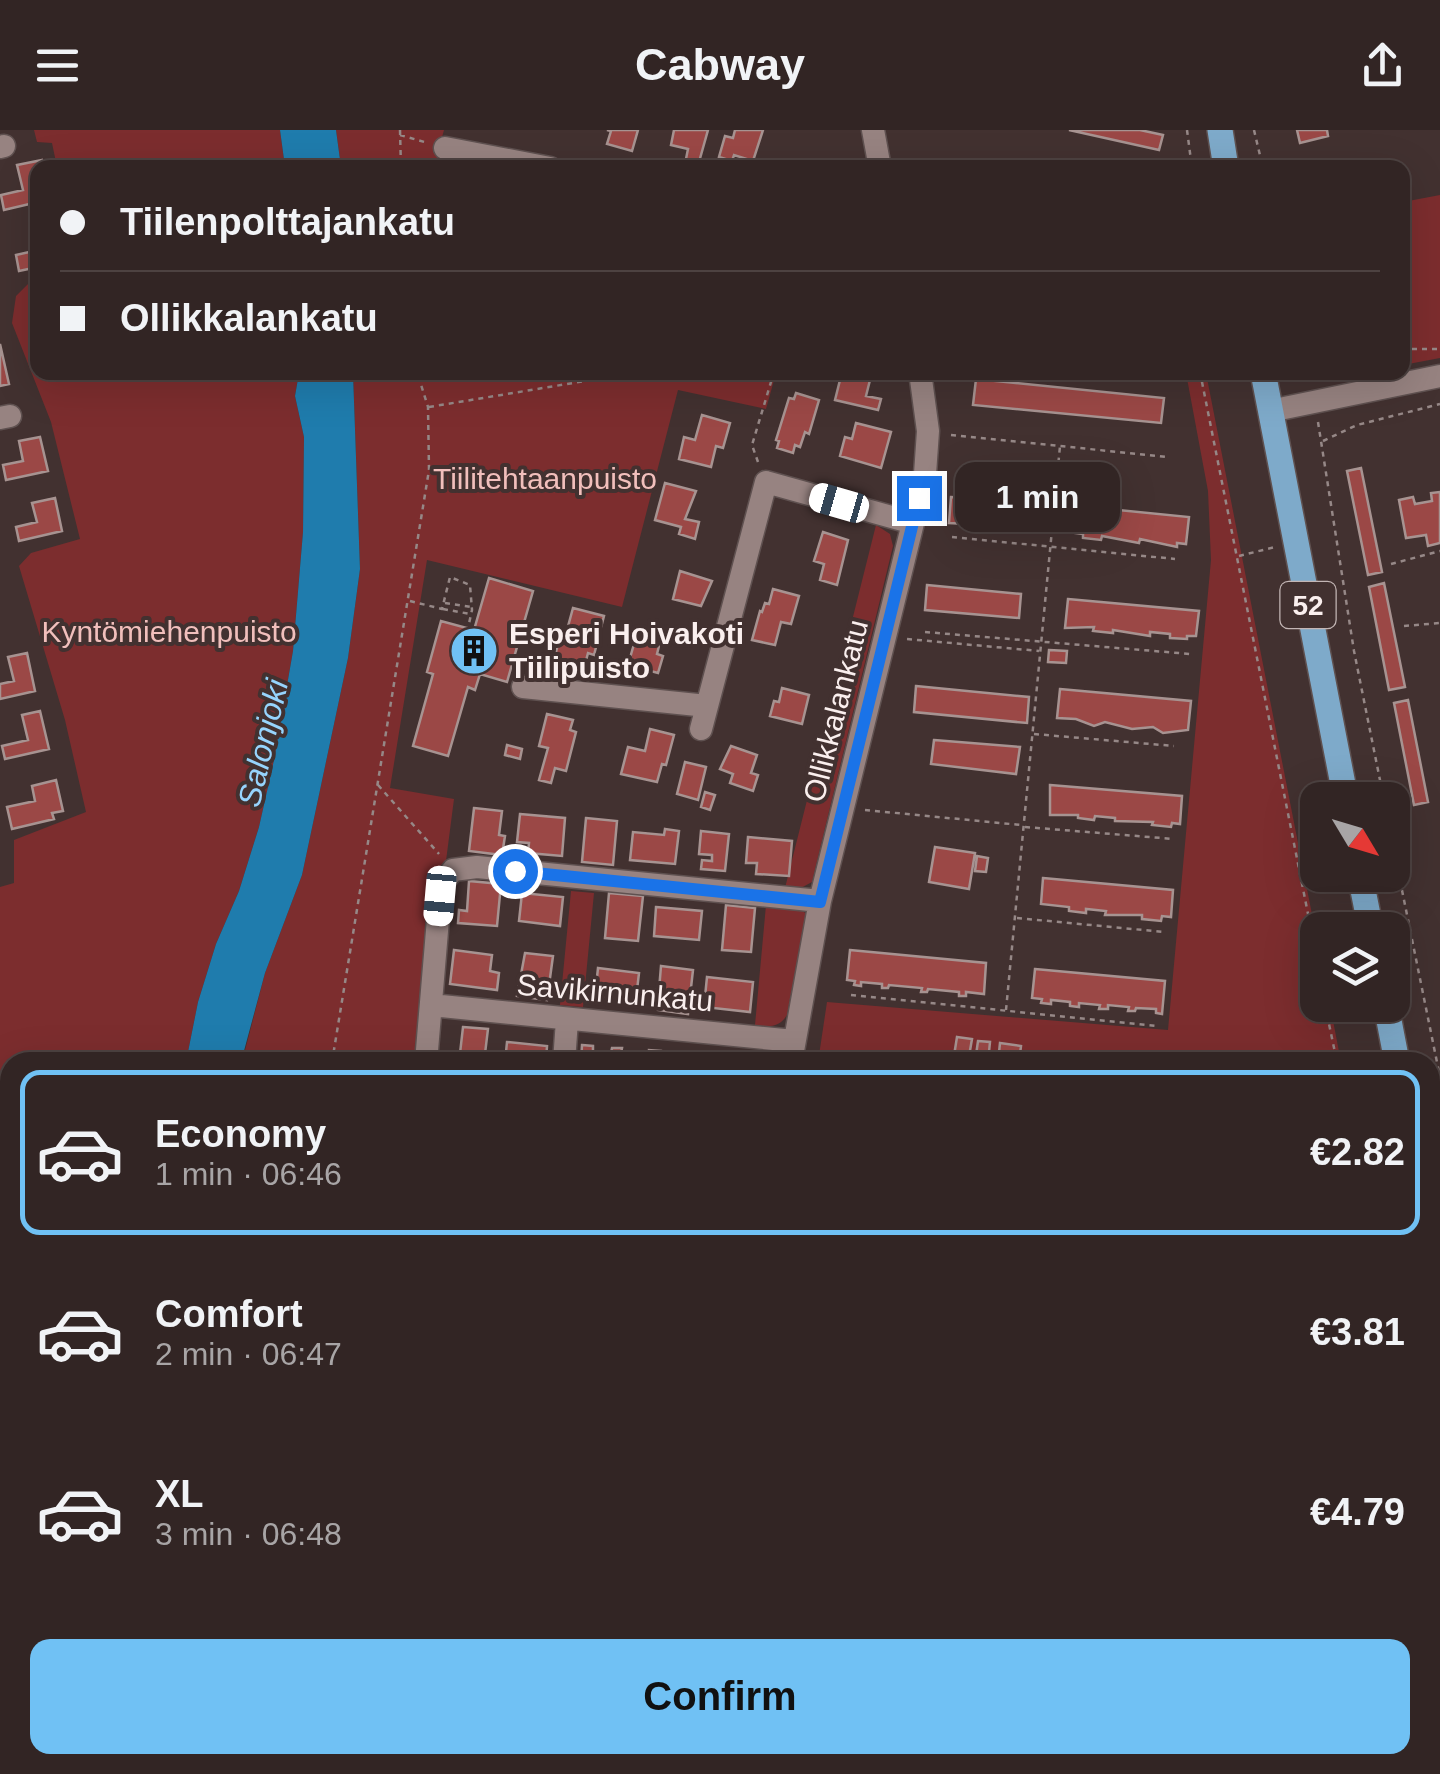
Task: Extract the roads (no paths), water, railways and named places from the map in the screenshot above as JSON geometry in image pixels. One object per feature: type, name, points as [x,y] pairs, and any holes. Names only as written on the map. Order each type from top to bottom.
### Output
[{"type":"main road","points":[[1220,130],[1225,160]]},
{"type":"main road","name":"52","points":[[1264,380],[1342,782]]},
{"type":"main road","points":[[1389,1022],[1395,1052]]},
{"type":"street","points":[[873,130],[879,160]]},
{"type":"street","points":[[445,148],[507,160]]},
{"type":"street","points":[[1270,411],[1440,376]]},
{"type":"street","name":"Ollikkalankatu","points":[[792,1052],[820,902],[925,474],[928,432],[921,380]]},
{"type":"street","points":[[523,687],[704,718],[766,482],[913,523]]},
{"type":"street","points":[[427,1052],[440,896],[453,870],[477,867],[820,902]]},
{"type":"street","name":"Savikirnunkatu","points":[[431,1006],[567,1020],[792,1052]]},
{"type":"street","points":[[565,1052],[567,1020]]},
{"type":"water","points":[[280,130],[336,130],[340,160],[284,160]]},
{"type":"water","points":[[298,380],[353,380],[360,569],[348,658],[302,875],[265,973],[244,1052],[188,1052],[216,944],[239,891],[259,827],[293,651],[303,532],[304,437],[295,396]]},
{"type":"place","name":"Esperi Hoivakoti Tiilipuisto","points":[[474,651]]},
{"type":"park label","name":"Tiilitehtaanpuisto","points":[[545,479]]},
{"type":"park label","name":"Kyntömiehenpuisto","points":[[169,632]]},
{"type":"water label","name":"Salonjoki","points":[[263,743]]}]
